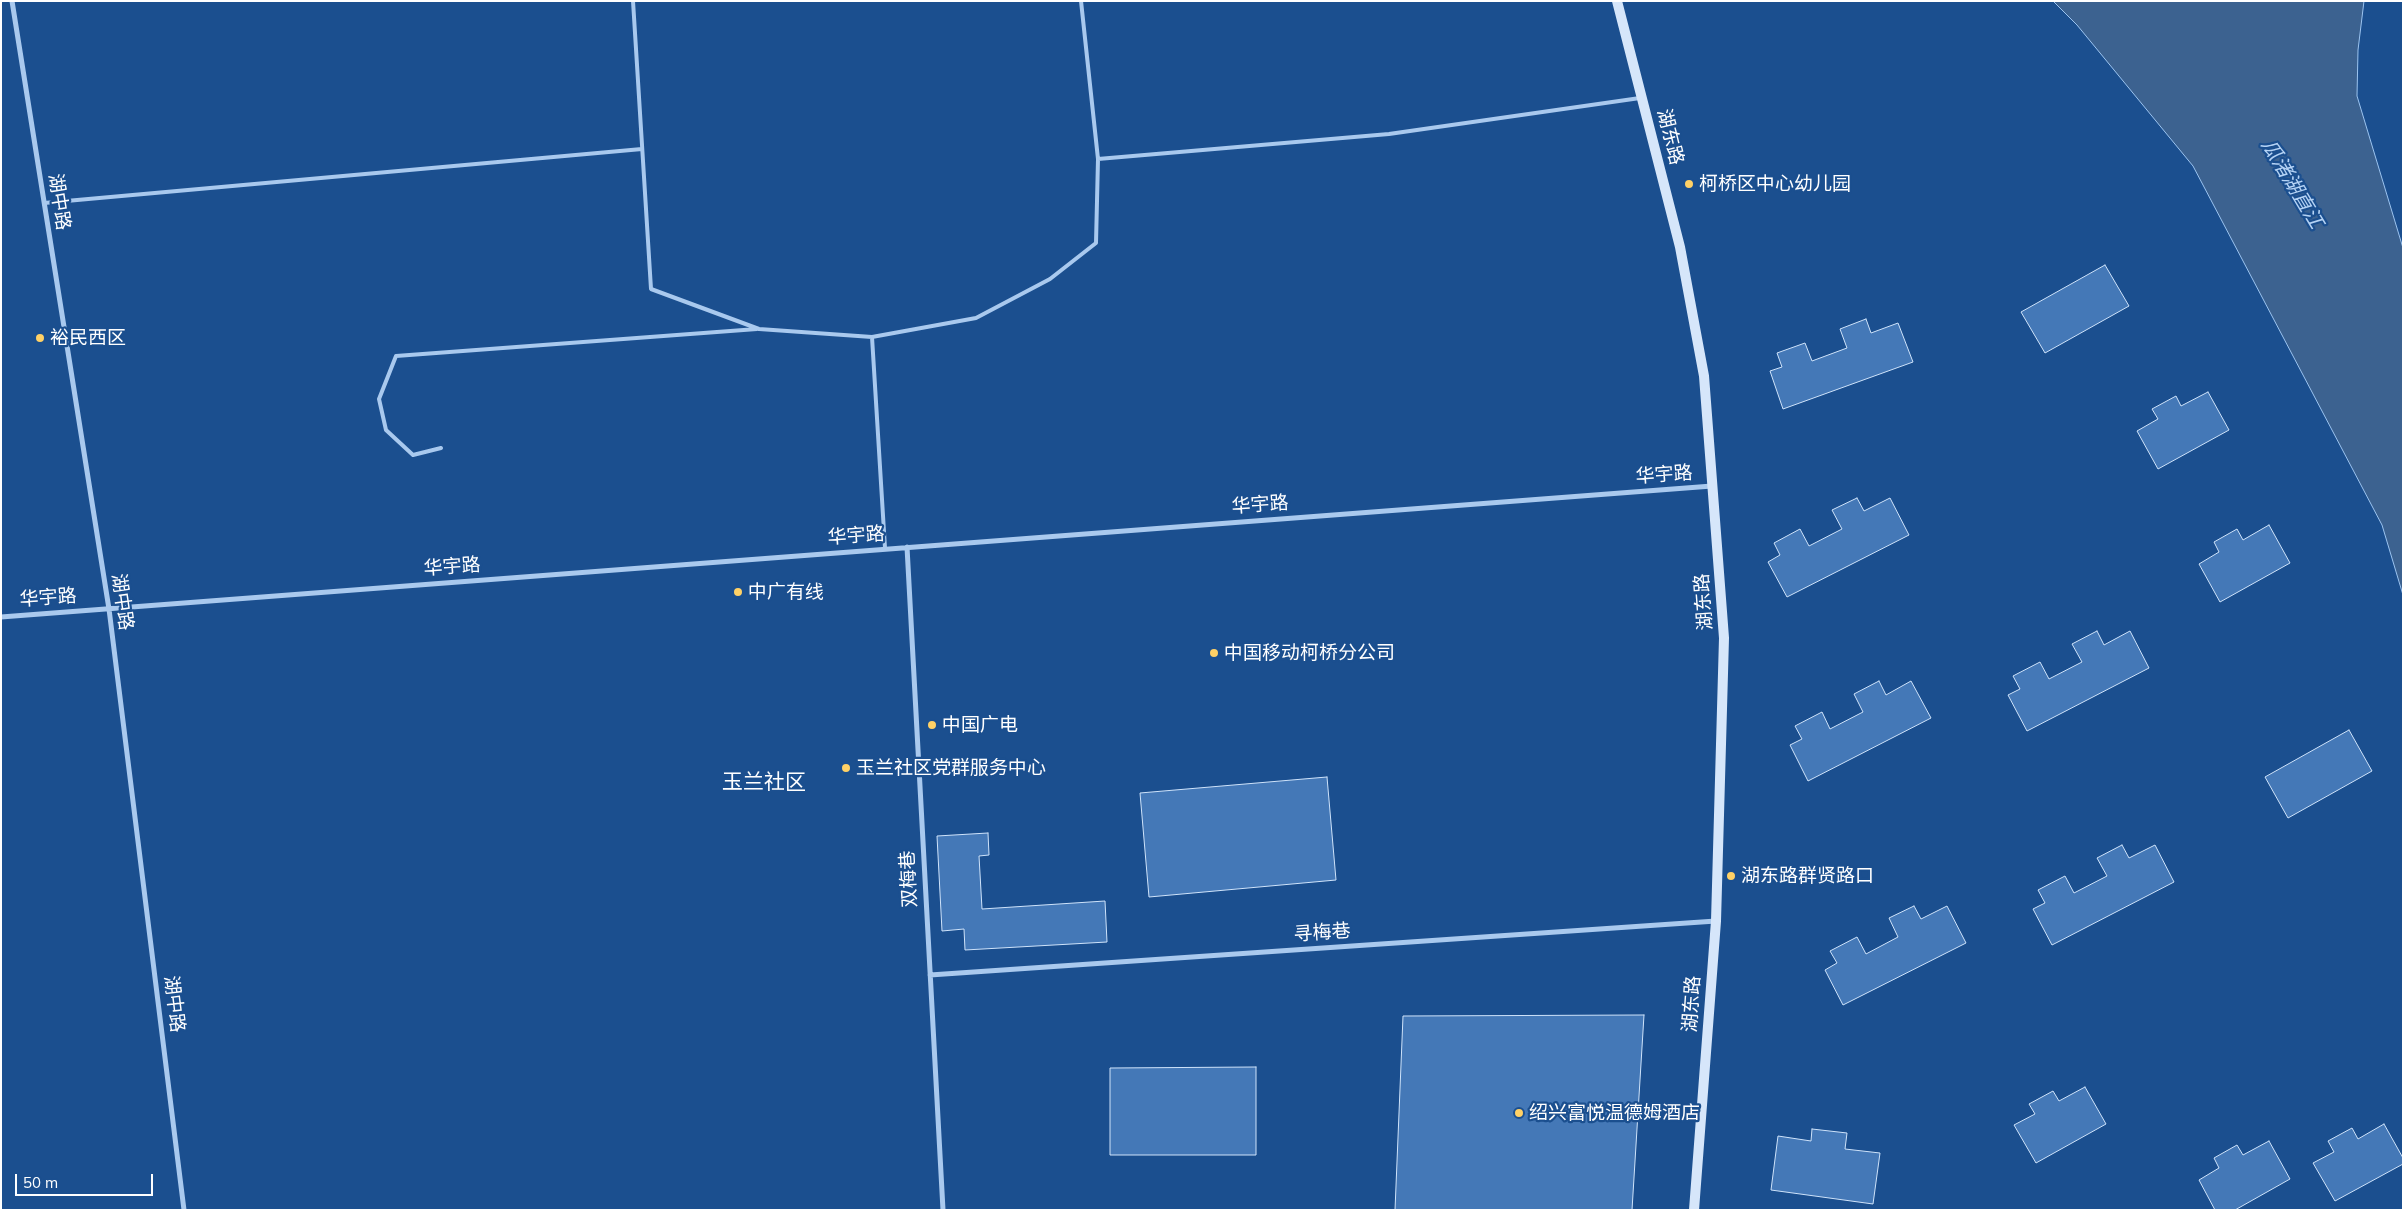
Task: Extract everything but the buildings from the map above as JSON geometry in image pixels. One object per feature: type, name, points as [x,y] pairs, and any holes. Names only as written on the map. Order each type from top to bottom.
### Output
[{"type":"street","name":"湖中路","points":[[12,1],[109,609],[184,1210]]},
{"type":"street","name":"湖东路","points":[[1617,1],[1680,247],[1704,376],[1724,638],[1716,922],[1694,1210]]},
{"type":"street","name":"华宇路","points":[[1,617],[1713,486]]},
{"type":"street","name":"双梅巷","points":[[907,547],[943,1210]]},
{"type":"street","name":"寻梅巷","points":[[930,975],[1716,922]]},
{"type":"lane","points":[[633,1],[651,289],[759,328]]},
{"type":"lane","points":[[441,448],[413,455],[386,430],[379,399],[396,356],[759,328],[872,337],[976,318],[1050,279],[1096,243],[1098,159],[1081,1]]},
{"type":"lane","points":[[1098,159],[1389,134],[1642,98]]},
{"type":"lane","points":[[44,203],[642,149]]},
{"type":"lane","points":[[872,337],[885,548]]},
{"type":"water","name":"瓜渚湖直江","points":[[2053,1],[2364,1],[2358,50],[2357,96],[2403,248],[2403,595],[2382,525],[2193,166],[2077,25]]},
{"type":"place","name":"柯桥区中心幼儿园","points":[[1689,184]]},
{"type":"place","name":"裕民西区","points":[[40,338]]},
{"type":"place","name":"中广有线","points":[[738,592]]},
{"type":"place","name":"中国移动柯桥分公司","points":[[1214,653]]},
{"type":"place","name":"中国广电","points":[[932,725]]},
{"type":"place","name":"玉兰社区党群服务中心","points":[[846,768]]},
{"type":"place","name":"湖东路群贤路口","points":[[1731,876]]},
{"type":"place","name":"绍兴富悦温德姆酒店","points":[[1519,1113]]},
{"type":"district","name":"玉兰社区","points":[[764,783]]}]
